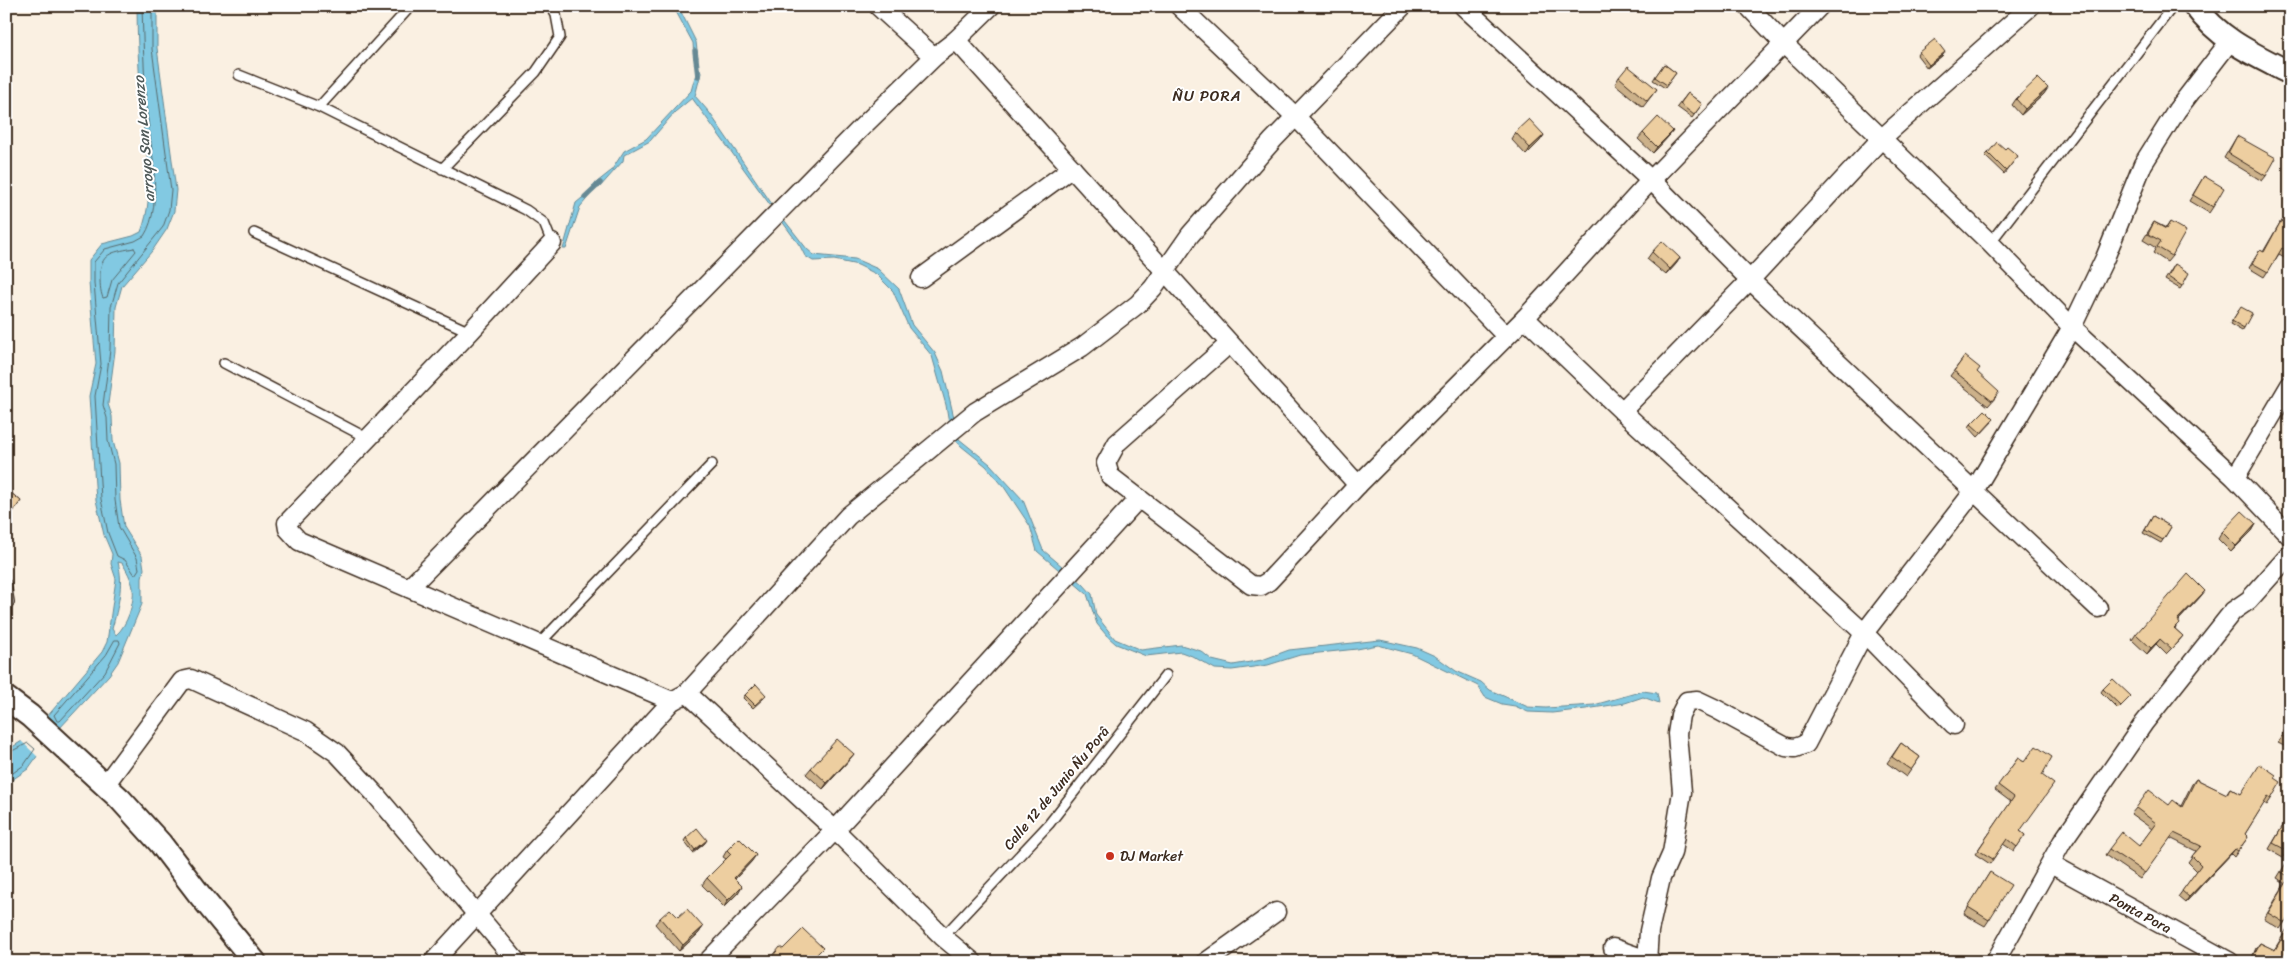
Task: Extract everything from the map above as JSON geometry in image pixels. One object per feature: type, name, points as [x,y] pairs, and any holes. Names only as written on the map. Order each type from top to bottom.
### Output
[{"type":"street","points":[[878,6],[934,57]]},
{"type":"street","points":[[409,588],[860,129],[934,57],[956,40],[991,6]]},
{"type":"street","points":[[1179,6],[1297,118],[1506,336]]},
{"type":"street","points":[[432,962],[848,516],[975,412],[1082,347],[1138,304],[1165,272],[1190,234],[1273,140],[1297,118],[1403,6]]},
{"type":"street","points":[[1463,6],[1651,180],[1750,280],[2098,608]]},
{"type":"street","points":[[1748,6],[1881,139],[1990,243],[2072,327],[2236,478],[2290,536]]},
{"type":"street","points":[[1229,344],[1117,443],[1110,452],[1106,463],[1110,476],[1251,585],[1261,586],[1270,581],[1358,485],[1525,318],[1651,180],[1820,6]]},
{"type":"street","points":[[1622,411],[1750,280],[1881,139],[2031,6]]},
{"type":"street","points":[[2195,6],[2204,18],[2230,41],[2290,73]]},
{"type":"street","points":[[956,40],[1358,485]]},
{"type":"street","points":[[1613,948],[1649,961],[1649,931],[1661,878],[1672,853],[1682,792],[1676,734],[1680,715],[1687,701],[1696,700],[1716,708],[1786,747],[1806,744],[1864,633],[1974,491],[2072,327],[2105,258],[2143,164],[2177,110],[2230,41]]},
{"type":"street","points":[[921,278],[1072,168]]},
{"type":"street","points":[[552,243],[470,332],[366,438],[287,523],[288,529],[298,541],[538,645],[680,697],[835,830],[943,937],[973,962]]},
{"type":"street","points":[[1525,318],[1622,411],[1864,633],[1954,725]]},
{"type":"street","points":[[2236,478],[2290,385]]},
{"type":"street","points":[[707,962],[835,830],[1139,498]]},
{"type":"street","points":[[1996,962],[2052,864],[2062,842],[2144,723],[2233,611],[2249,600],[2290,554]]},
{"type":"street","points":[[105,784],[182,681],[191,679],[305,731],[337,754],[375,794],[517,962]]},
{"type":"street","points":[[6,698],[30,716],[105,784],[160,843],[255,962]]},
{"type":"street","name":"Ponta Pora","points":[[2052,864],[2230,962]]},
{"type":"street","points":[[1206,962],[1276,912]]},
{"type":"lane","points":[[319,107],[411,6]]},
{"type":"lane","points":[[442,169],[536,72],[560,37],[556,15],[551,6]]},
{"type":"lane","points":[[1990,243],[2173,6]]},
{"type":"lane","points":[[239,75],[319,107],[526,210],[544,224],[552,243]]},
{"type":"lane","points":[[254,233],[470,332]]},
{"type":"lane","points":[[224,364],[366,438]]},
{"type":"lane","points":[[538,645],[712,464]]},
{"type":"lane","points":[[6,584],[9,602],[6,606]]},
{"type":"lane","name":"Calle 12 de Junio Ñu Porâ","points":[[943,937],[1049,824],[1166,675]]},
{"type":"water","points":[[137,6],[157,6],[157,48],[176,190],[174,211],[167,229],[152,251],[122,286],[116,307],[115,351],[108,404],[112,416],[113,441],[119,463],[120,500],[124,527],[142,556],[144,569],[142,577],[142,604],[118,662],[109,675],[59,729],[46,718],[102,652],[107,642],[116,579],[111,564],[112,554],[104,535],[96,500],[89,396],[96,364],[89,283],[89,260],[102,244],[141,232],[146,216],[149,184],[141,102]],"holes":[[[118,562],[122,563],[131,582],[133,594],[127,620],[116,635],[112,629],[120,588]]]},
{"type":"water","points":[[673,6],[678,6],[696,42],[698,58],[694,59],[693,43]]},
{"type":"water","points":[[697,70],[700,70],[701,73],[695,96],[709,112],[774,207],[807,249],[814,255],[855,259],[878,269],[899,289],[912,325],[935,353],[943,371],[959,439],[990,464],[1023,500],[1043,550],[1092,594],[1096,615],[1115,639],[1141,650],[1181,645],[1201,651],[1212,660],[1233,665],[1262,660],[1289,650],[1380,640],[1417,648],[1435,656],[1456,671],[1481,682],[1490,690],[1528,707],[1546,708],[1594,705],[1643,691],[1657,693],[1659,703],[1643,697],[1625,703],[1586,709],[1552,713],[1528,712],[1485,697],[1478,686],[1412,654],[1378,645],[1300,655],[1268,665],[1232,670],[1215,669],[1181,652],[1146,656],[1116,644],[1097,624],[1087,594],[1037,551],[1030,526],[1004,487],[986,466],[961,446],[951,435],[946,405],[932,356],[909,328],[893,291],[876,274],[858,265],[834,260],[813,261],[805,256],[800,246],[692,98],[675,112],[650,141],[624,155],[623,161],[599,188],[592,186],[611,171],[624,151],[646,139],[691,91]]},
{"type":"water","points":[[588,193],[591,194],[580,207],[566,249],[563,249],[576,203]]},
{"type":"water","points":[[30,736],[43,748],[28,769],[6,784],[6,751]]},
{"type":"pier","points":[[29,734],[45,747],[39,758],[19,739]]},
{"type":"building","points":[[1935,39],[1945,52],[1929,65],[1919,52]]},
{"type":"building","points":[[1664,64],[1676,73],[1667,85],[1655,77]]},
{"type":"building","points":[[1628,66],[1657,89],[1647,101],[1619,77]]},
{"type":"building","points":[[2038,78],[2048,88],[2025,109],[2016,99]]},
{"type":"building","points":[[1688,93],[1702,104],[1694,115],[1680,104]]},
{"type":"building","points":[[1658,117],[1673,131],[1657,147],[1643,133]]},
{"type":"building","points":[[1529,119],[1544,135],[1530,148],[1515,132]]},
{"type":"building","points":[[2237,136],[2276,158],[2266,176],[2228,153]]},
{"type":"building","points":[[1997,142],[2018,156],[2006,171],[1988,153]]},
{"type":"building","points":[[2204,176],[2224,188],[2213,207],[2193,195]]},
{"type":"building","points":[[2281,221],[2290,226],[2290,252],[2282,248],[2268,272],[2252,263],[2260,250],[2264,252]]},
{"type":"building","points":[[2154,222],[2166,229],[2170,222],[2186,231],[2172,256],[2157,247],[2161,241],[2148,234]]},
{"type":"building","points":[[1662,241],[1680,258],[1670,269],[1652,252]]},
{"type":"building","points":[[2175,264],[2189,273],[2182,286],[2168,277]]},
{"type":"building","points":[[2241,307],[2252,313],[2244,328],[2232,321]]},
{"type":"building","points":[[1965,356],[1980,368],[1977,372],[1999,392],[1992,401],[1954,371]]},
{"type":"building","points":[[1985,410],[1994,419],[1981,433],[1971,424]]},
{"type":"building","points":[[6,489],[21,501],[11,514],[6,510]]},
{"type":"building","points":[[2242,511],[2256,524],[2236,546],[2222,532]]},
{"type":"building","points":[[2153,516],[2171,527],[2163,540],[2145,530]]},
{"type":"building","points":[[2188,574],[2205,591],[2177,620],[2179,623],[2174,628],[2183,636],[2171,649],[2160,639],[2151,648],[2136,634]]},
{"type":"building","points":[[2290,600],[2290,610],[2286,608]]},
{"type":"building","points":[[2113,679],[2131,696],[2121,706],[2103,689]]},
{"type":"building","points":[[756,684],[766,695],[755,705],[745,695]]},
{"type":"building","points":[[2290,721],[2290,740],[2282,736]]},
{"type":"building","points":[[837,739],[854,754],[827,783],[811,768]]},
{"type":"building","points":[[1901,743],[1920,757],[1911,770],[1892,757]]},
{"type":"building","points":[[2036,746],[2052,757],[2042,775],[2054,784],[2020,831],[2025,835],[2017,847],[2007,839],[1993,859],[1978,850],[2014,797],[1998,785],[2018,758],[2024,762]]},
{"type":"building","points":[[2260,764],[2276,775],[2275,778],[2281,782],[2271,799],[2268,797],[2245,834],[2248,837],[2238,851],[2235,849],[2189,897],[2182,891],[2201,865],[2192,856],[2201,846],[2174,833],[2145,873],[2109,849],[2122,832],[2139,846],[2156,823],[2136,808],[2149,790],[2169,805],[2173,800],[2182,807],[2196,779],[2227,794],[2230,788],[2241,794]]},
{"type":"building","points":[[2284,824],[2290,828],[2290,848],[2288,851],[2273,843]]},
{"type":"building","points":[[697,828],[707,840],[695,850],[686,838]]},
{"type":"building","points":[[739,838],[756,855],[734,878],[742,886],[728,900],[707,878],[731,854],[727,850]]},
{"type":"building","points":[[2288,860],[2290,861],[2290,877],[2281,872]]},
{"type":"building","points":[[1990,872],[2011,885],[1989,920],[1968,907]]},
{"type":"building","points":[[2290,877],[2290,914],[2285,923],[2268,913]]},
{"type":"building","points":[[670,909],[678,917],[687,909],[703,927],[683,945],[660,918]]},
{"type":"building","points":[[803,929],[823,948],[809,962],[768,962],[780,947],[783,949]]},
{"type":"building","points":[[2287,929],[2290,930],[2290,962],[2254,962],[2251,960],[2260,943],[2275,950]]},
{"type":"building","points":[[2153,958],[2160,962],[2151,962]]},
{"type":"waterway","points":[[695,51],[698,76]]},
{"type":"waterway","points":[[585,197],[600,183]]},
{"type":"place","name":"DJ Market","points":[[1110,856]]},
{"type":"district","name":"ÑU PORA","points":[[1207,96]]},
{"type":"water label","name":"arroyo San Lorenzo","points":[[144,139]]}]
